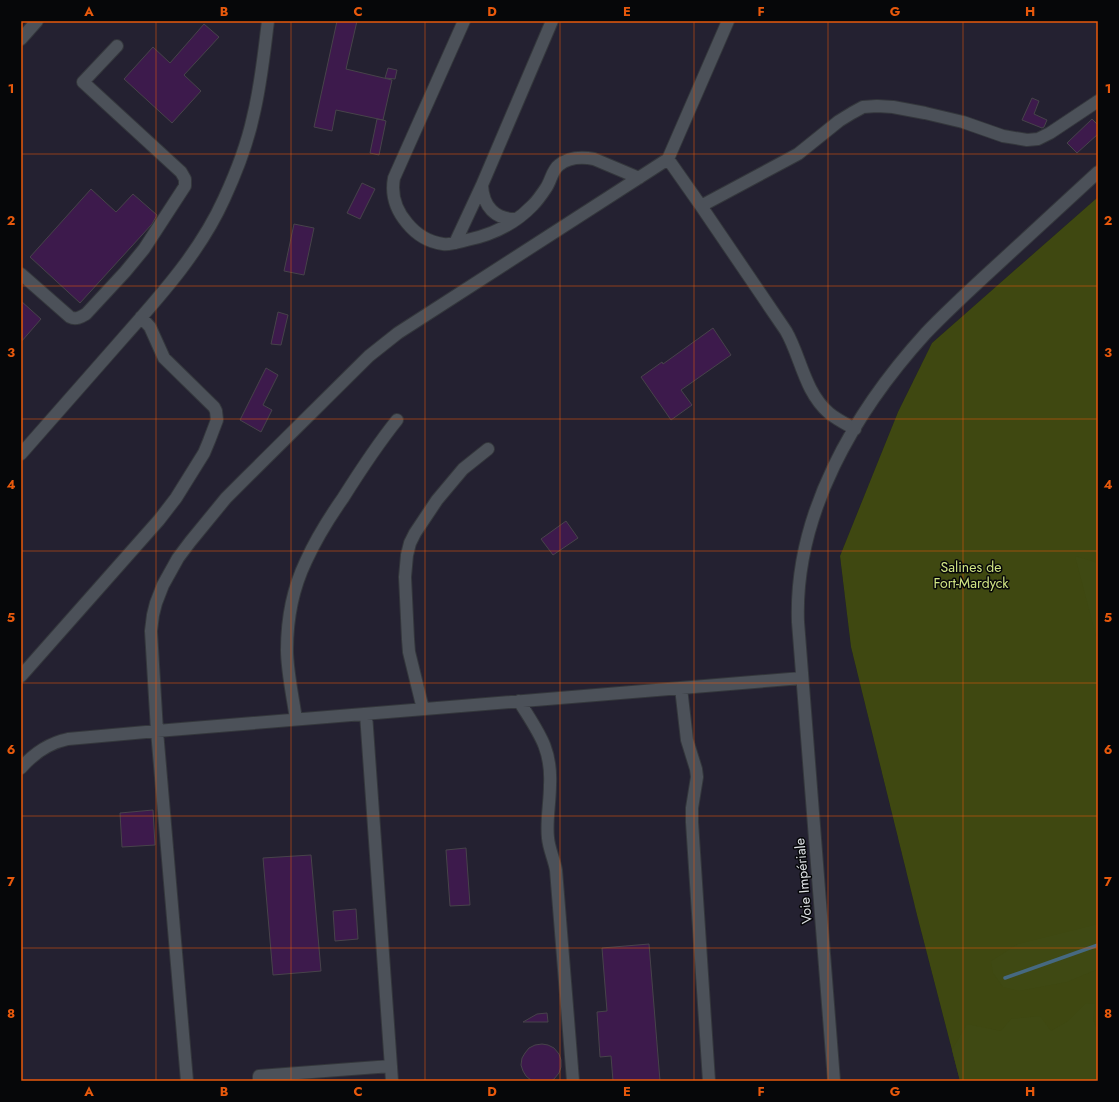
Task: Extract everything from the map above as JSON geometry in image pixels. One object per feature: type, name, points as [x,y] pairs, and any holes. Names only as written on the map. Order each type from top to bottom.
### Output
[{"type":"street","points":[[21,39],[37,21]]},
{"type":"street","points":[[21,454],[175,278],[212,223],[224,199],[241,157],[253,118],[268,21]]},
{"type":"street","points":[[464,21],[394,178],[392,188],[394,198],[402,216],[415,232],[425,238],[444,244],[455,243],[486,235],[517,219],[528,210],[547,187],[556,167],[564,162],[574,159],[589,158],[639,178]]},
{"type":"street","points":[[455,243],[482,186],[552,21]]},
{"type":"street","points":[[187,1081],[157,731],[151,631],[156,603],[163,584],[178,558],[226,498],[385,342],[668,159],[728,21]]},
{"type":"street","points":[[21,274],[70,317],[81,317],[86,314],[144,249],[184,188],[185,179],[182,172],[83,82],[117,46]]},
{"type":"street","points":[[701,206],[791,158],[804,150],[839,121],[852,112],[863,107],[893,107],[925,113],[963,122],[1010,138],[1027,140],[1038,139],[1050,133],[1098,101]]},
{"type":"street","points":[[668,159],[786,331],[804,376],[817,399],[833,416],[855,428]]},
{"type":"street","name":"Voie Impériale","points":[[834,1081],[802,678],[798,608],[800,578],[810,528],[821,496],[839,456],[855,428],[884,385],[910,352],[949,310],[1098,172]]},
{"type":"street","points":[[482,186],[482,192],[485,200],[492,212],[506,219],[517,219]]},
{"type":"street","points":[[21,676],[164,515],[185,485],[204,453],[216,424],[217,415],[212,404],[164,358],[150,327],[141,317]]},
{"type":"street","points":[[296,719],[288,663],[287,643],[292,602],[301,573],[316,540],[373,451],[397,420]]},
{"type":"street","points":[[423,709],[409,652],[405,577],[409,550],[415,533],[437,500],[463,469],[488,449]]},
{"type":"street","points":[[21,768],[37,752],[47,746],[68,739],[802,678]]},
{"type":"street","points":[[681,688],[687,740],[697,777],[692,808],[692,822],[709,1081]]},
{"type":"street","points":[[519,701],[544,742],[550,767],[548,838],[556,870],[573,1081]]},
{"type":"street","points":[[366,714],[392,1081]]},
{"type":"street","points":[[259,1081],[259,1076],[391,1066]]},
{"type":"shaded area","points":[[21,21],[1098,21],[1098,197],[932,343],[898,412],[840,556],[851,647],[917,915],[960,1081],[21,1081]]},
{"type":"green space","name":"Salines de Fort-Mardyck","points":[[1098,197],[1098,1081],[960,1081],[917,915],[851,647],[840,556],[898,412],[932,343]]},
{"type":"green space","points":[[1075,556],[1098,563],[1098,639],[1096,636]]},
{"type":"green space","points":[[1098,924],[1098,969],[1067,982],[1019,991],[1003,987],[993,973],[991,961],[1018,944]]},
{"type":"green space","points":[[1086,1003],[1095,1004],[1093,1019],[1098,1032],[1098,1081],[960,1081],[952,1050],[967,1024],[1001,1031],[1011,1019],[1040,1016],[1051,1031],[1068,1021]]},
{"type":"building","points":[[337,21],[357,21],[346,69],[392,80],[383,120],[336,110],[332,131],[314,127]]},
{"type":"building","points":[[204,24],[219,37],[184,75],[201,91],[172,123],[124,79],[153,47],[170,63]]},
{"type":"building","points":[[388,68],[397,70],[395,79],[385,78]]},
{"type":"building","points":[[1032,98],[1039,101],[1034,114],[1047,120],[1042,128],[1022,120]]},
{"type":"building","points":[[377,119],[386,121],[379,155],[370,153]]},
{"type":"building","points":[[1092,119],[1098,125],[1098,134],[1077,153],[1067,143]]},
{"type":"building","points":[[362,183],[375,189],[360,219],[347,213]]},
{"type":"building","points":[[91,189],[116,212],[133,194],[157,215],[152,224],[80,303],[30,257]]},
{"type":"building","points":[[294,224],[314,228],[304,275],[284,271]]},
{"type":"building","points":[[21,301],[41,319],[21,342]]},
{"type":"building","points":[[278,312],[288,315],[281,345],[271,344]]},
{"type":"building","points":[[713,328],[731,355],[681,390],[692,405],[671,420],[641,377],[662,362],[663,364]]},
{"type":"building","points":[[266,368],[278,375],[263,405],[272,410],[261,432],[240,420]]},
{"type":"building","points":[[566,521],[578,538],[553,555],[541,539]]},
{"type":"building","points":[[153,810],[155,845],[122,847],[120,813]]},
{"type":"building","points":[[466,848],[470,905],[450,906],[446,850]]},
{"type":"building","points":[[311,855],[321,971],[273,975],[263,858]]},
{"type":"building","points":[[356,909],[358,939],[335,941],[333,911]]},
{"type":"building","points":[[649,944],[660,1081],[613,1081],[611,1056],[600,1057],[597,1012],[607,1011],[602,948]]},
{"type":"building","points":[[547,1013],[548,1022],[523,1022],[537,1014]]},
{"type":"building","points":[[542,1044],[554,1048],[559,1054],[561,1067],[559,1073],[551,1081],[532,1081],[523,1071],[521,1065],[522,1058],[529,1048]]},
{"type":"waterway","points":[[1005,978],[1098,945]]}]
